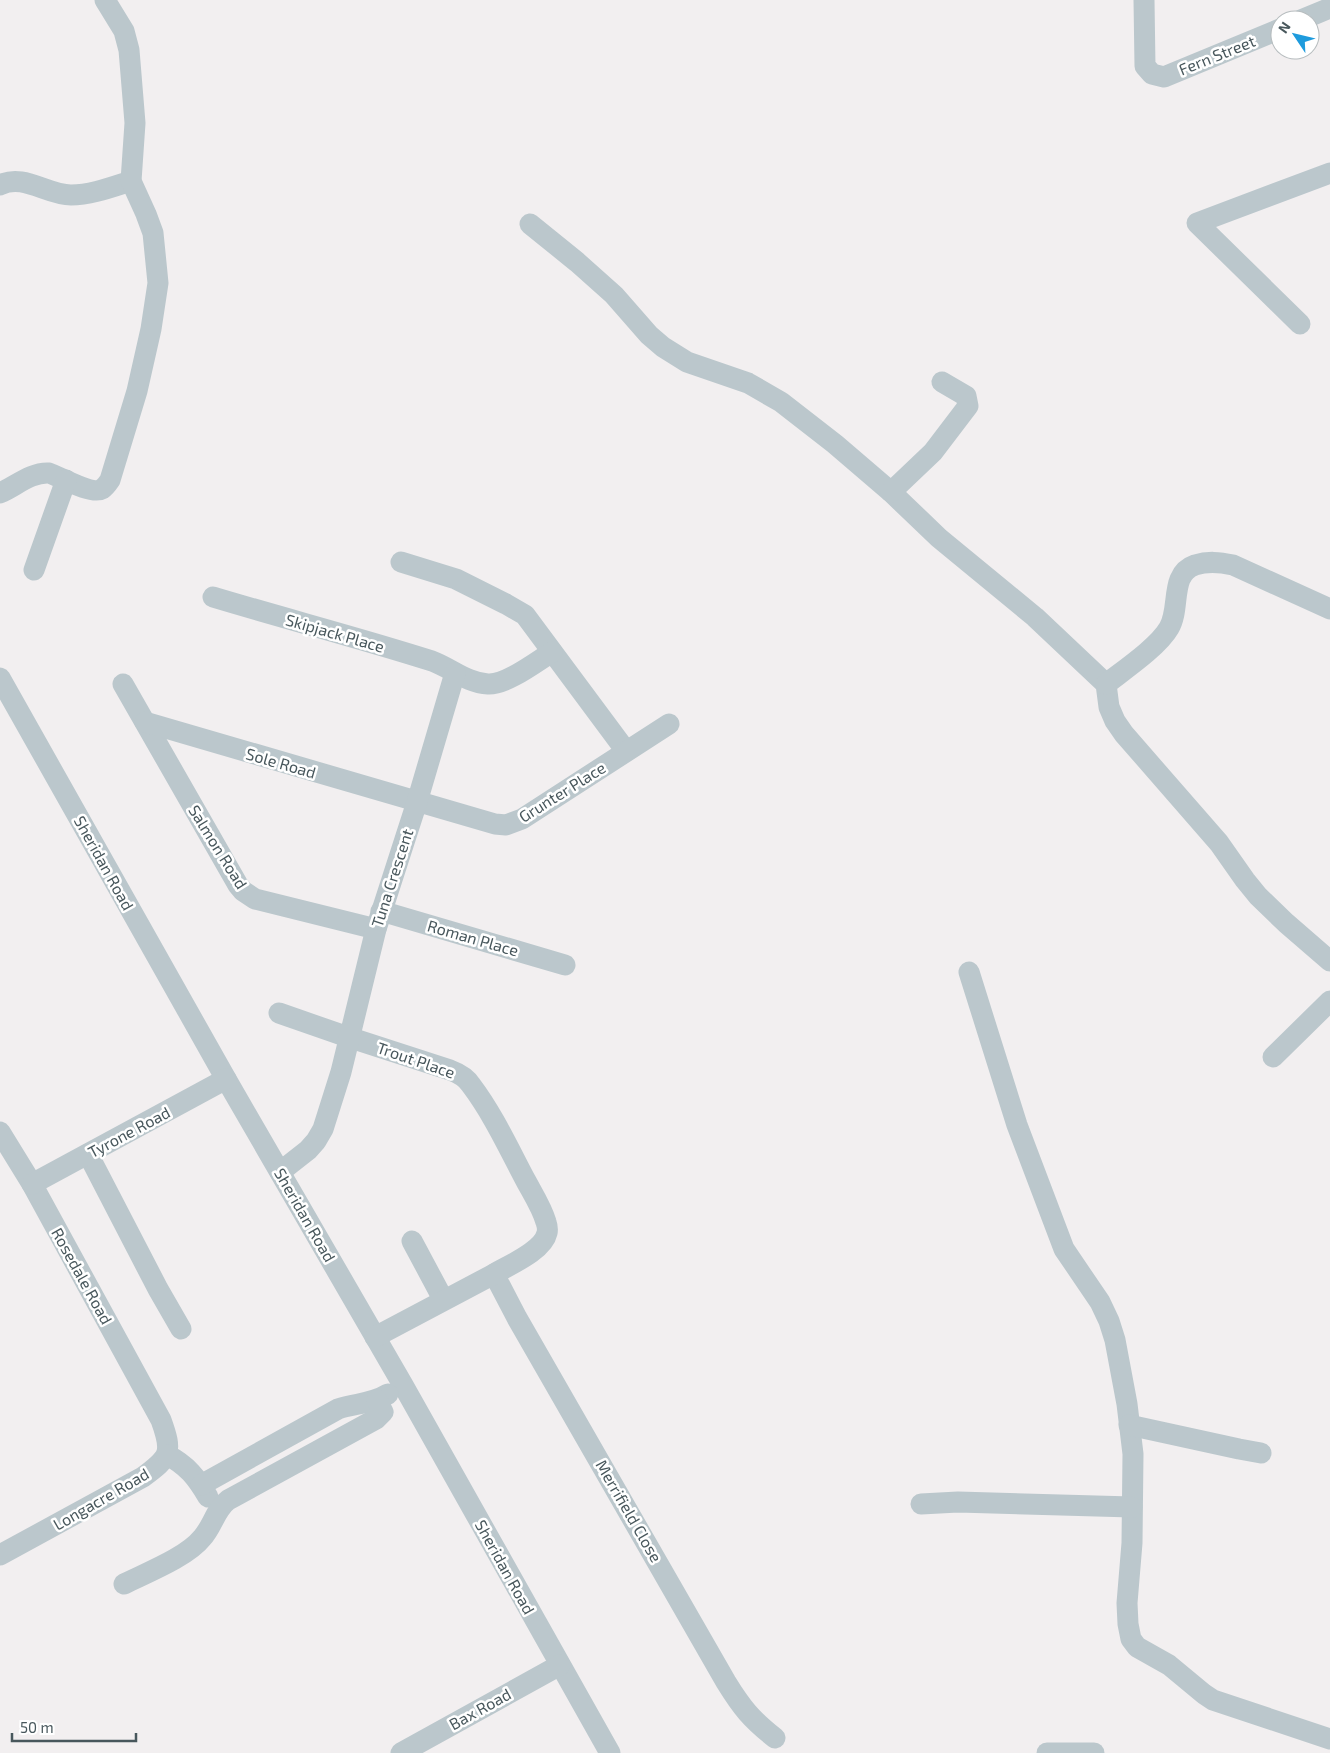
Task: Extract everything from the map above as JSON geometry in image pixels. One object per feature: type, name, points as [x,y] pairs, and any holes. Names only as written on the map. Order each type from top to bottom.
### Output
[{"type":"street","points":[[0,493],[19,482],[42,473],[49,473],[92,490],[102,489],[110,480],[138,391],[158,283],[156,256],[153,233],[131,182],[135,123],[130,50],[124,31],[105,0]]},
{"type":"street","name":"Fern Street","points":[[1144,0],[1145,66],[1152,74],[1164,77],[1270,33]]},
{"type":"street","points":[[1300,324],[1197,223],[1330,173]]},
{"type":"street","points":[[0,185],[15,181],[57,194],[69,195],[93,192],[131,182]]},
{"type":"street","points":[[530,224],[614,295],[663,347],[687,362],[748,383],[781,402],[835,444],[891,492],[939,538],[1035,617],[1106,684],[1109,707],[1115,721],[1124,734],[1219,843],[1258,896],[1330,961]]},
{"type":"street","points":[[891,492],[933,452],[968,406],[966,396],[942,382]]},
{"type":"street","points":[[34,570],[66,480]]},
{"type":"street","points":[[401,562],[456,579],[525,615],[626,751]]},
{"type":"street","points":[[1106,684],[1163,638],[1176,614],[1181,576],[1184,571],[1192,566],[1204,562],[1233,565],[1330,609]]},
{"type":"street","name":"Skipjack Place","points":[[213,597],[434,662],[455,673]]},
{"type":"street","points":[[455,673],[479,683],[496,684],[552,652]]},
{"type":"street","name":"Tuna Crescent","points":[[280,1172],[308,1150],[323,1129],[341,1072],[348,1037],[379,920],[417,802],[455,673]]},
{"type":"street","name":"Sheridan Road","points":[[0,678],[226,1080],[403,1385],[610,1753]]},
{"type":"street","name":"Salmon Road","points":[[122,684],[192,807],[243,891],[255,898],[379,920]]},
{"type":"street","name":"Sole Road","points":[[145,722],[417,802]]},
{"type":"street","name":"Grunter Place","points":[[417,802],[495,824],[506,825],[522,819],[669,724]]},
{"type":"street","name":"Roman Place","points":[[379,920],[565,966]]},
{"type":"street","points":[[969,972],[1017,1125],[1064,1249],[1100,1302],[1115,1340],[1127,1404],[1133,1454],[1132,1543],[1127,1603],[1131,1639],[1137,1647],[1169,1665],[1214,1700],[1330,1739]]},
{"type":"street","points":[[1273,1057],[1330,1001]]},
{"type":"street","name":"Trout Place","points":[[279,1013],[461,1075],[470,1083],[536,1200],[548,1230],[541,1244],[494,1274]]},
{"type":"street","name":"Tyrone Road","points":[[32,1184],[226,1080]]},
{"type":"street","name":"Rosedale Road","points":[[0,1132],[32,1184],[161,1420],[168,1441],[167,1455]]},
{"type":"street","points":[[88,1154],[158,1289],[181,1329]]},
{"type":"street","points":[[412,1241],[443,1299]]},
{"type":"street","points":[[375,1337],[443,1299],[494,1274]]},
{"type":"street","name":"Merrifield Close","points":[[494,1274],[517,1318],[726,1682],[741,1706],[753,1720],[776,1738]]},
{"type":"street","points":[[201,1485],[338,1409],[377,1400],[403,1385]]},
{"type":"street","points":[[124,1584],[194,1547],[208,1531],[220,1506],[228,1500],[376,1419],[382,1412],[377,1400]]},
{"type":"street","points":[[1129,1425],[1261,1452]]},
{"type":"street","points":[[167,1455],[186,1466],[194,1474],[217,1511]]},
{"type":"street","name":"Longacre Road","points":[[0,1555],[143,1478],[158,1466],[167,1455]]},
{"type":"street","points":[[921,1504],[958,1502],[1132,1507]]},
{"type":"street","name":"Bax Road","points":[[401,1753],[560,1665]]},
{"type":"street","points":[[1047,1753],[1094,1753]]}]
